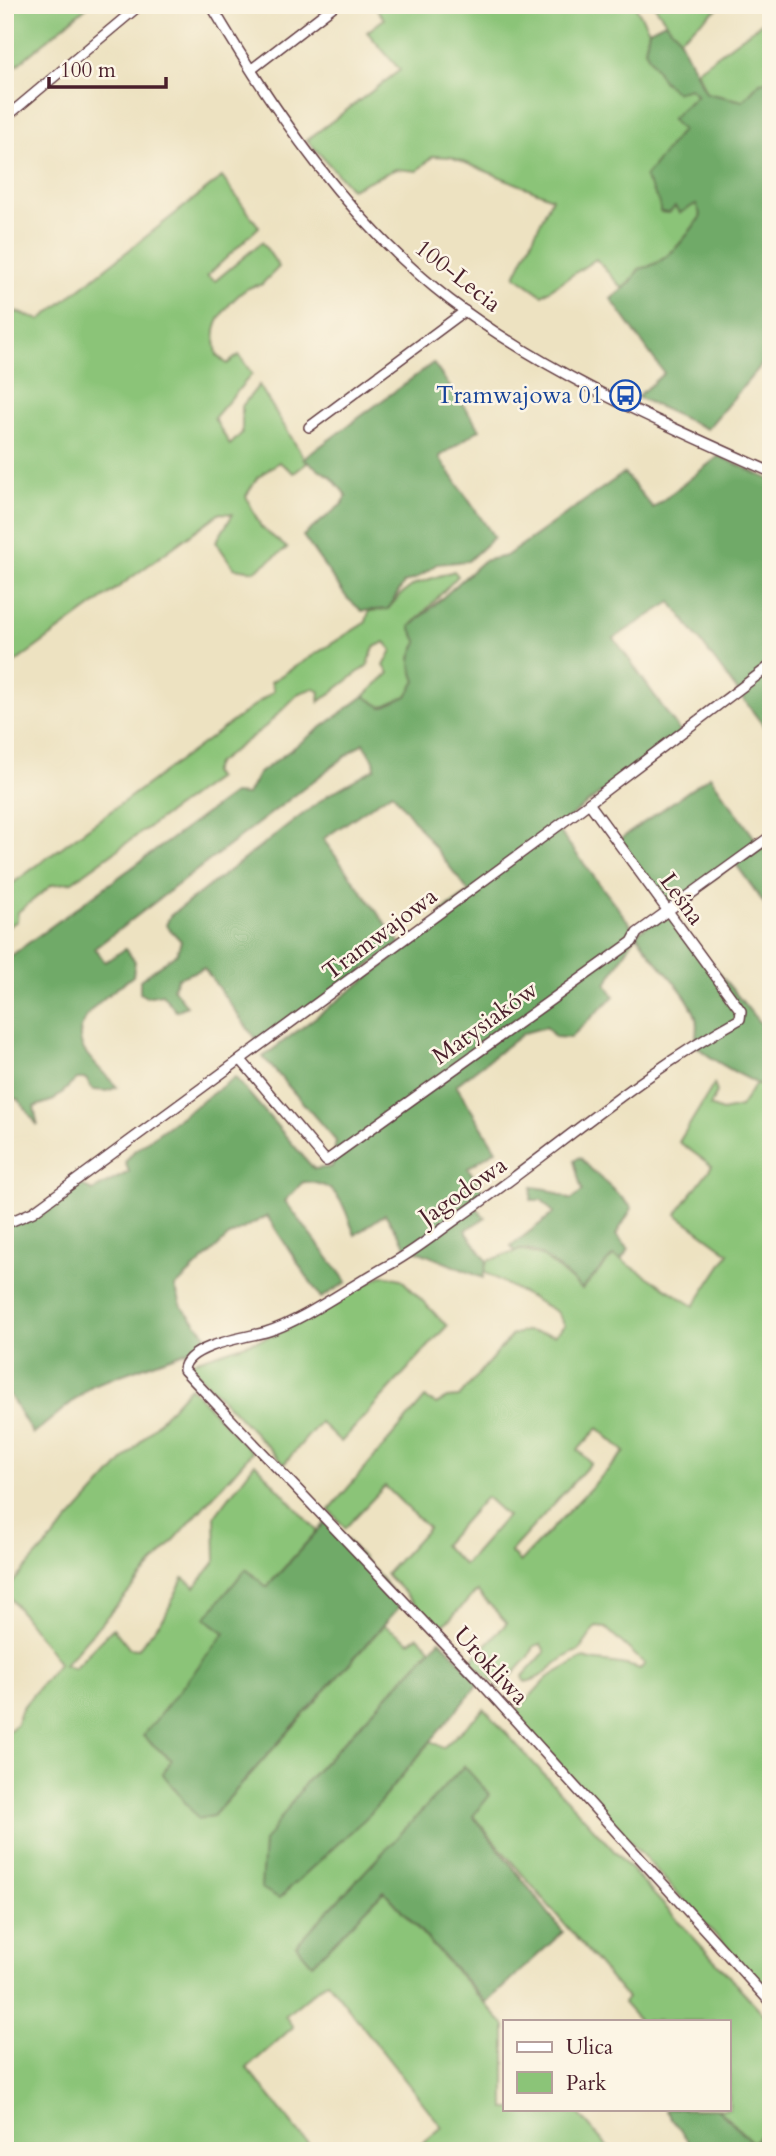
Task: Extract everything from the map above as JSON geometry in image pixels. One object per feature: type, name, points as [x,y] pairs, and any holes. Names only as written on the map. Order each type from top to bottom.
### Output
[{"type":"street","points":[[5,118],[140,5]]},
{"type":"street","name":"100-Lecia","points":[[211,5],[287,125],[350,202],[411,267],[466,312],[590,386],[771,472]]},
{"type":"street","points":[[252,69],[335,5]]},
{"type":"street","points":[[309,427],[466,312]]},
{"type":"street","name":"Tramwajowa","points":[[5,1224],[33,1212],[589,803],[771,665]]},
{"type":"street","name":"Leśna","points":[[589,803],[741,1011],[740,1019]]},
{"type":"street","name":"Matysiaków","points":[[241,1060],[326,1161],[632,942],[637,933],[771,836]]},
{"type":"street","name":"Jagodowa","points":[[188,1358],[201,1350],[275,1330],[390,1265],[509,1183],[618,1099],[695,1045],[740,1019]]},
{"type":"street","name":"Urokliwa","points":[[188,1358],[184,1370],[475,1676],[771,2003]]},
{"type":"green space","points":[[5,5],[89,5],[5,75]]},
{"type":"green space","points":[[374,5],[635,5],[649,30],[645,50],[697,95],[672,119],[682,130],[645,177],[660,204],[675,207],[697,204],[701,216],[675,249],[658,262],[639,269],[630,283],[622,288],[596,259],[542,295],[515,276],[552,198],[451,157],[433,156],[417,171],[396,169],[351,189],[307,140],[400,70],[367,32],[384,19]]},
{"type":"green space","points":[[654,5],[722,5],[679,39]]},
{"type":"green space","points":[[771,16],[771,80],[760,83],[743,101],[706,93],[697,70]]},
{"type":"green space","points":[[665,22],[677,34],[706,93],[743,101],[760,82],[771,80],[771,354],[707,429],[637,397],[664,373],[611,299],[630,283],[639,269],[658,262],[675,249],[701,216],[696,204],[680,213],[675,207],[669,213],[660,212],[660,204],[645,177],[682,130],[671,119],[697,95],[690,88],[676,92],[663,81],[645,50],[649,30]]},
{"type":"green space","points":[[222,177],[259,227],[207,276],[215,281],[262,242],[279,267],[261,285],[247,289],[234,299],[216,326],[217,355],[227,364],[239,355],[252,374],[214,418],[230,445],[242,433],[242,406],[259,385],[307,463],[294,473],[279,462],[257,478],[246,496],[261,527],[287,548],[255,571],[234,568],[216,542],[233,514],[220,513],[9,667],[5,673],[5,308],[40,320]]},
{"type":"green space","points":[[433,363],[480,429],[439,457],[494,537],[468,561],[437,564],[417,578],[404,583],[388,609],[362,611],[347,598],[303,536],[342,504],[347,496],[331,477],[303,459]]},
{"type":"green space","points":[[719,456],[771,480],[771,526],[763,542],[771,555],[771,736],[671,602],[614,638],[681,733],[556,827],[637,933],[668,911],[619,840],[710,776],[759,844],[771,836],[771,913],[735,863],[669,912],[759,1022],[771,1032],[771,1092],[695,1045],[696,1020],[689,1002],[637,934],[606,984],[614,996],[570,1038],[555,1037],[546,1027],[524,1033],[456,1085],[496,1150],[468,1168],[486,1196],[474,1204],[485,1218],[465,1230],[487,1261],[483,1278],[407,1247],[385,1214],[355,1235],[343,1205],[333,1191],[315,1183],[303,1182],[285,1201],[347,1282],[321,1298],[267,1216],[229,1236],[175,1287],[182,1307],[212,1342],[93,1385],[33,1434],[5,1388],[5,1218],[16,1221],[82,1185],[92,1191],[129,1172],[125,1162],[134,1151],[235,1077],[314,1169],[332,1167],[336,1141],[263,1057],[447,918],[441,912],[469,892],[392,792],[323,839],[400,943],[256,1050],[254,1037],[204,968],[178,978],[173,988],[187,1006],[176,1011],[162,994],[146,997],[140,993],[140,980],[177,953],[181,941],[166,925],[170,916],[328,795],[375,768],[374,760],[363,743],[95,948],[105,962],[125,949],[135,961],[133,976],[96,1005],[82,1025],[80,1035],[88,1056],[117,1087],[108,1091],[93,1090],[86,1079],[77,1079],[54,1100],[34,1107],[38,1126],[18,1099],[5,1099],[5,960],[233,794],[247,795],[258,774],[364,696],[382,707],[407,696],[416,681],[411,662],[418,643],[410,627],[483,561],[506,556],[624,473],[653,508]]},
{"type":"green space","points":[[454,571],[458,576],[411,626],[418,643],[411,662],[416,681],[407,696],[382,707],[364,696],[389,673],[384,666],[392,650],[385,642],[374,647],[368,665],[319,702],[320,692],[314,688],[299,693],[266,726],[216,764],[212,773],[217,778],[72,882],[52,885],[18,912],[17,921],[5,929],[5,889],[274,691],[271,682],[366,622],[369,611],[388,609],[400,595],[415,584]]},
{"type":"green space","points":[[756,1083],[771,1092],[771,1996],[514,1714],[547,1678],[583,1658],[640,1669],[645,1664],[606,1628],[596,1627],[579,1651],[564,1658],[540,1677],[525,1682],[523,1676],[545,1652],[541,1644],[534,1646],[529,1657],[500,1688],[470,1662],[507,1623],[477,1591],[440,1629],[386,1574],[428,1528],[385,1486],[345,1528],[329,1510],[425,1398],[436,1404],[447,1398],[459,1397],[512,1335],[526,1331],[555,1335],[565,1325],[557,1312],[484,1272],[487,1261],[521,1250],[544,1257],[582,1289],[613,1255],[694,1306],[729,1253],[676,1214],[712,1166],[679,1142],[714,1084],[717,1092],[710,1106],[722,1111],[740,1107]],"holes":[[[598,1428],[625,1452],[520,1562],[510,1552],[591,1463],[578,1450]],[[486,1497],[507,1516],[464,1565],[443,1545]]]},
{"type":"green space","points":[[580,1157],[632,1208],[616,1235],[629,1249],[621,1260],[613,1256],[582,1289],[542,1256],[524,1250],[515,1251],[511,1246],[554,1213],[542,1200],[531,1200],[532,1187],[547,1189],[571,1200],[582,1191],[574,1161]]},
{"type":"green space","points":[[383,1275],[401,1279],[447,1326],[341,1442],[320,1422],[284,1464],[188,1363],[277,1334]]},
{"type":"green space","points":[[190,1387],[252,1452],[64,1665],[74,1668],[113,1628],[129,1648],[138,1649],[165,1616],[183,1578],[195,1587],[216,1560],[215,1516],[255,1463],[317,1531],[267,1587],[205,1618],[225,1633],[144,1736],[172,1760],[197,1818],[213,1816],[384,1625],[410,1642],[418,1636],[431,1649],[306,1782],[369,1815],[431,1741],[443,1748],[484,1709],[771,2022],[771,2126],[767,2126],[753,2143],[718,2110],[730,2110],[730,2020],[638,2020],[623,2003],[627,1998],[473,1816],[464,1766],[313,1963],[384,1891],[503,2024],[503,2110],[576,2110],[611,2151],[413,2151],[442,2127],[327,1981],[285,2016],[293,2027],[247,2068],[314,2151],[5,2151],[5,1734],[16,1725],[22,1708],[59,1663],[5,1591]]},
{"type":"green space","points":[[328,1519],[403,1603],[213,1816],[198,1819],[163,1774],[171,1760],[143,1736],[225,1633],[205,1618],[246,1569],[267,1587]]},
{"type":"green space","points":[[440,1640],[480,1682],[369,1815],[279,1898],[261,1888],[264,1842],[306,1782]]},
{"type":"green space","points":[[464,1766],[490,1795],[473,1816],[563,1932],[486,2003],[384,1891],[312,1964],[296,1945]]},
{"type":"green space","points":[[665,2110],[718,2110],[753,2143],[767,2126],[771,2126],[771,2151],[696,2151]]},
{"type":"waterway","points":[[760,2151],[771,2128]]},
{"type":"place","name":"Tramwajowa 01","points":[[626,395]]}]
